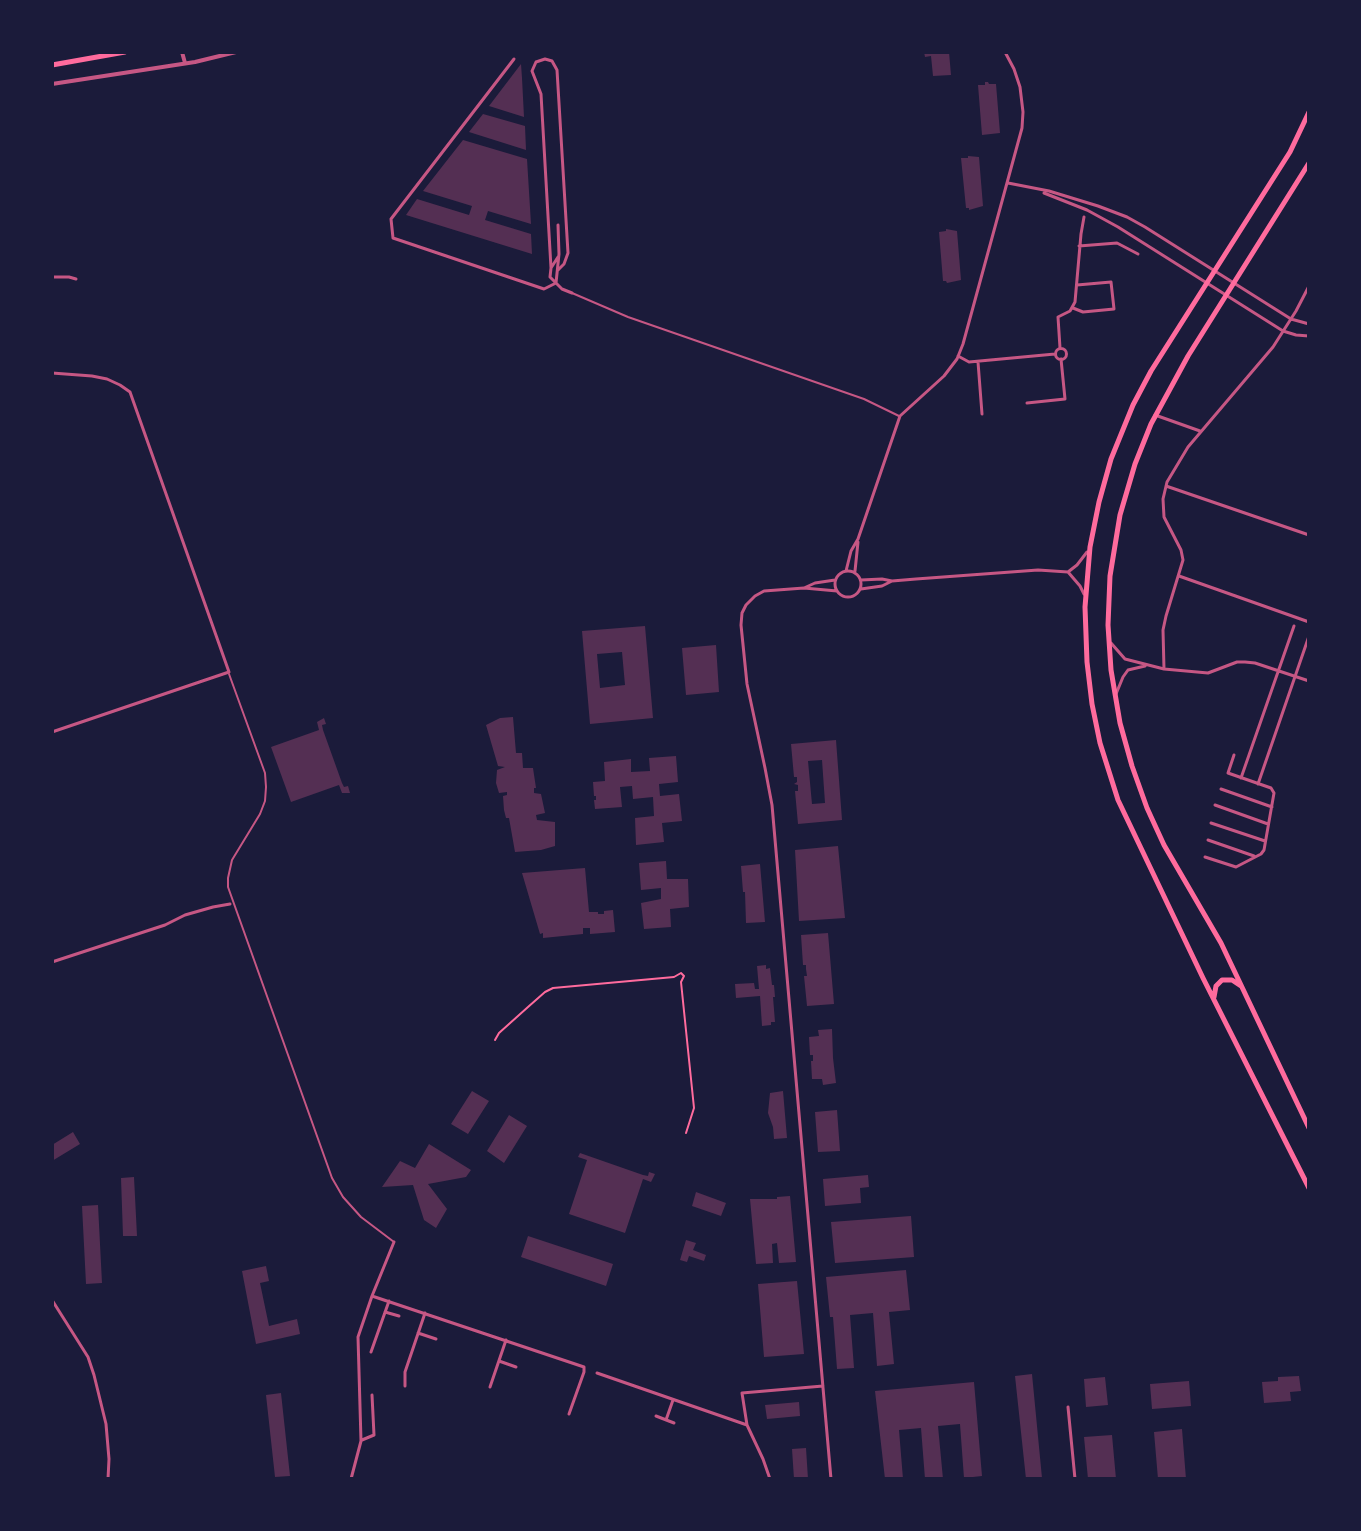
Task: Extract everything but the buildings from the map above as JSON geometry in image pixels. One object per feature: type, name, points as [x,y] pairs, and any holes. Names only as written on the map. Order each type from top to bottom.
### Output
[{"type":"main road","points":[[52,65],[125,52]]},
{"type":"main road","points":[[1309,112],[1290,152],[1151,371],[1133,405],[1111,459],[1099,502],[1085,596],[1085,642],[1092,704],[1109,776],[1127,822],[1309,1188]]},
{"type":"main road","points":[[1309,163],[1182,366],[1155,415],[1135,464],[1118,525],[1110,576],[1108,639],[1114,697],[1125,745],[1147,808],[1242,987],[1309,1128]]},
{"type":"main road","points":[[1214,998],[1216,986],[1222,980],[1232,980],[1242,987]]},
{"type":"street","points":[[182,52],[184,61]]},
{"type":"street","points":[[52,84],[236,52]]},
{"type":"street","points":[[837,591],[836,580],[846,571],[900,416],[944,376],[958,356],[1022,128],[1023,112],[1017,78],[1005,52]]},
{"type":"street","points":[[514,59],[391,219],[393,238],[544,289],[556,283]]},
{"type":"street","points":[[558,270],[568,253],[561,131],[557,70],[552,61],[545,59],[536,62],[532,71],[541,94],[550,277],[562,289],[572,293]]},
{"type":"street","points":[[1008,183],[1041,191],[1087,210],[1283,331],[1309,336]]},
{"type":"street","points":[[1041,191],[1127,217],[1291,319],[1309,324]]},
{"type":"street","points":[[1060,348],[1058,317],[1073,308],[1075,302],[1084,217]]},
{"type":"street","points":[[556,283],[558,225]]},
{"type":"street","points":[[1079,246],[1117,243],[1138,254]]},
{"type":"street","points":[[551,268],[559,254]]},
{"type":"street","points":[[52,277],[76,279]]},
{"type":"street","points":[[1073,308],[1081,312],[1114,309],[1111,282],[1077,285]]},
{"type":"street","points":[[1164,669],[1163,630],[1183,558],[1164,517],[1166,486],[1176,465],[1201,432],[1264,360],[1309,286]]},
{"type":"street","points":[[1055,354],[1060,348]]},
{"type":"street","points":[[1060,348],[1066,352],[1061,359]]},
{"type":"street","points":[[958,356],[966,362],[978,362],[1055,354]]},
{"type":"street","points":[[1055,354],[1061,359]]},
{"type":"street","points":[[1027,403],[1065,399],[1061,359]]},
{"type":"street","points":[[978,362],[982,414]]},
{"type":"street","points":[[52,373],[107,379],[130,392],[229,672],[52,732]]},
{"type":"street","points":[[1155,415],[1201,432]]},
{"type":"street","points":[[1166,486],[1309,535]]},
{"type":"street","points":[[855,573],[858,539]]},
{"type":"street","points":[[1068,572],[1090,547]]},
{"type":"street","points":[[861,580],[892,581],[1038,570],[1068,572],[1085,596]]},
{"type":"street","points":[[831,1479],[772,805],[747,684],[741,625],[746,605],[760,593],[769,590],[804,588],[837,591],[847,598],[856,596],[861,589],[861,580],[855,573],[846,571]]},
{"type":"street","points":[[1179,576],[1309,622]]},
{"type":"street","points":[[804,588],[836,580]]},
{"type":"street","points":[[861,589],[892,581]]},
{"type":"street","points":[[1241,778],[1294,626]]},
{"type":"street","points":[[1258,784],[1309,636]]},
{"type":"street","points":[[1108,639],[1122,657],[1149,666],[1208,673],[1245,662],[1309,681]]},
{"type":"street","points":[[1114,697],[1128,670],[1149,666]]},
{"type":"street","points":[[1205,857],[1236,867],[1263,852],[1275,794],[1273,789],[1228,773],[1234,755]]},
{"type":"street","points":[[1221,789],[1272,807]]},
{"type":"street","points":[[1215,805],[1269,824]]},
{"type":"street","points":[[1211,823],[1265,841]]},
{"type":"street","points":[[1208,840],[1256,857]]},
{"type":"street","points":[[52,962],[165,925],[185,915],[230,904]]},
{"type":"street","points":[[351,1479],[361,1441],[358,1337],[394,1242]]},
{"type":"street","points":[[372,1296],[584,1367],[569,1414]]},
{"type":"street","points":[[52,1300],[88,1357],[94,1375],[106,1424],[108,1479]]},
{"type":"street","points":[[371,1352],[389,1301]]},
{"type":"street","points":[[385,1312],[399,1316]]},
{"type":"street","points":[[405,1386],[405,1372],[425,1313]]},
{"type":"street","points":[[418,1333],[436,1339]]},
{"type":"street","points":[[490,1387],[506,1340]]},
{"type":"street","points":[[499,1361],[516,1367]]},
{"type":"street","points":[[597,1373],[747,1425]]},
{"type":"street","points":[[770,1479],[747,1425],[742,1393],[823,1386]]},
{"type":"street","points":[[361,1441],[374,1435],[372,1395]]},
{"type":"street","points":[[666,1420],[673,1400]]},
{"type":"street","points":[[1068,1407],[1075,1479]]},
{"type":"street","points":[[656,1416],[674,1423]]},
{"type":"lane","points":[[572,293],[628,317],[864,399],[900,416]]},
{"type":"lane","points":[[229,672],[265,773],[266,787],[260,814],[232,860],[228,887],[332,1178],[343,1197],[361,1217],[394,1242]]},
{"type":"path","points":[[495,1040],[499,1033],[553,988],[674,977],[681,973],[684,976],[681,982],[694,1108],[686,1133]]}]
